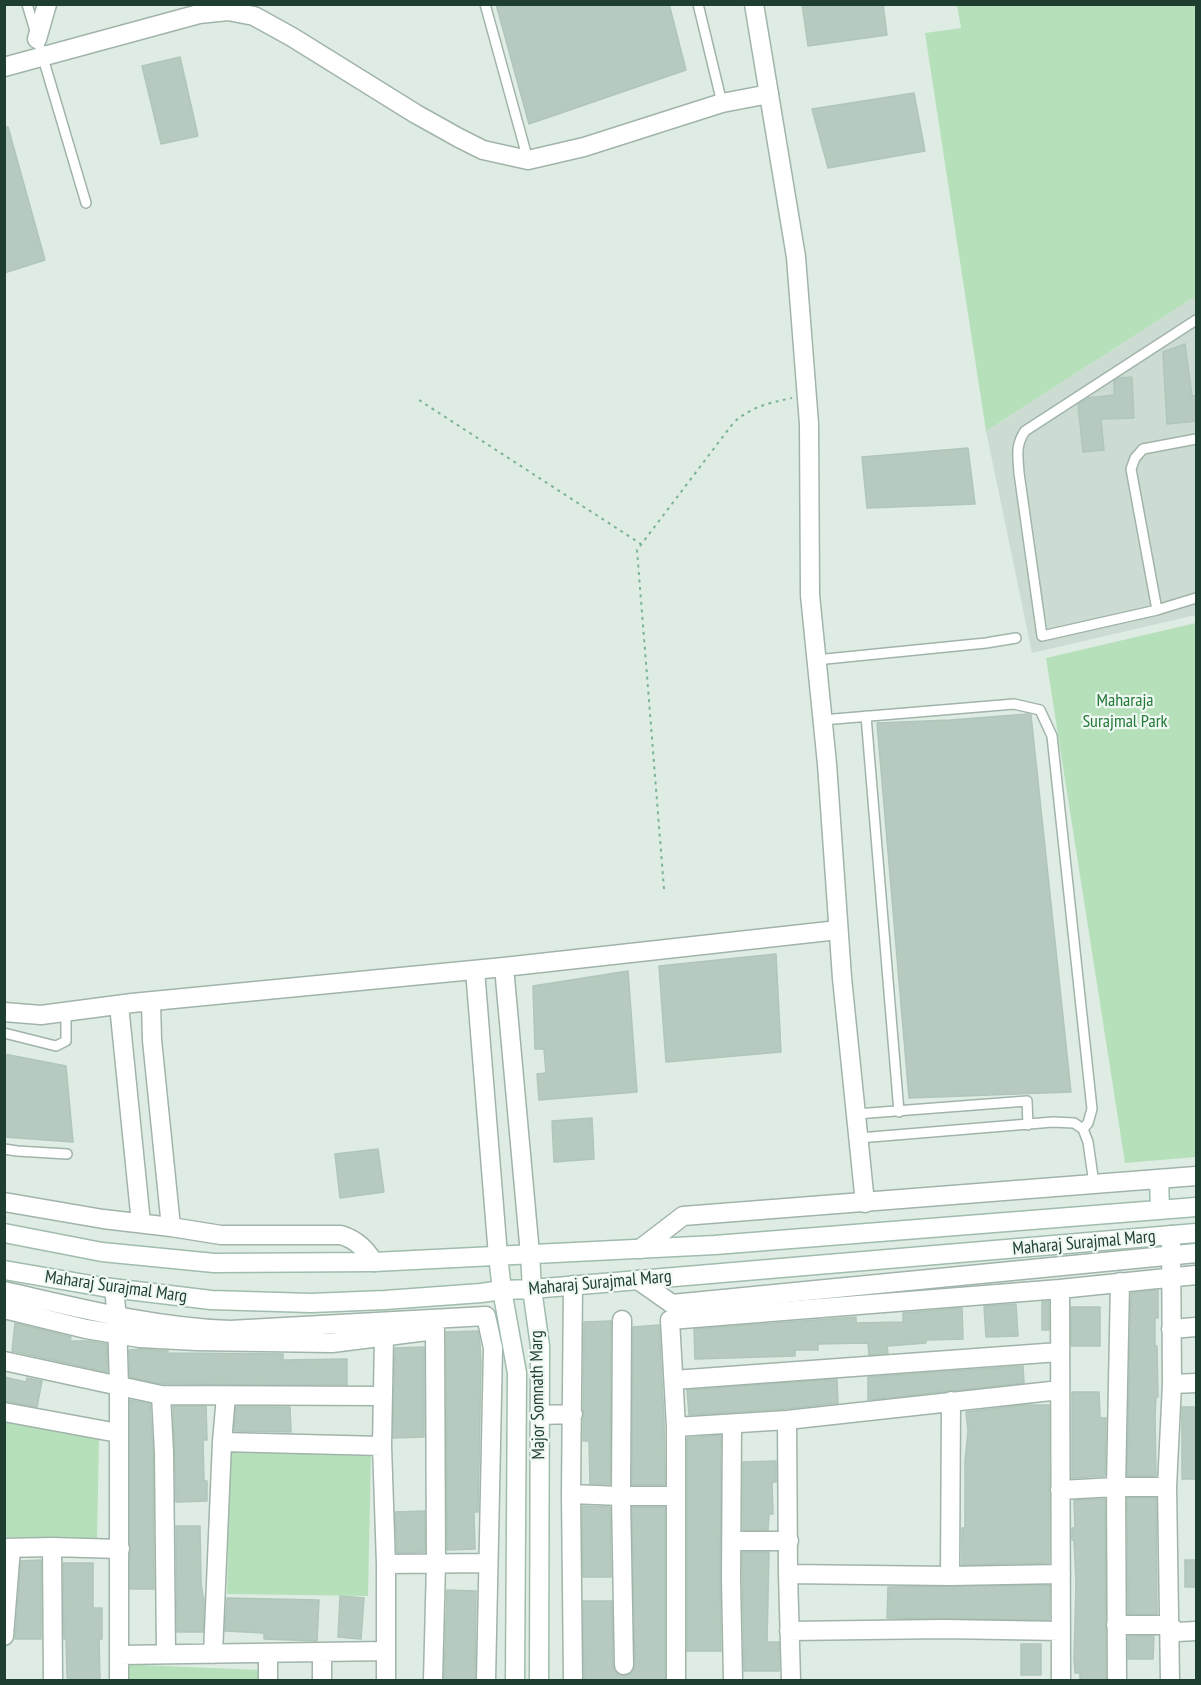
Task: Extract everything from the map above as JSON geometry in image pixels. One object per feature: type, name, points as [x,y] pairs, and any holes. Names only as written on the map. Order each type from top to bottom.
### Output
[{"type":"street","points":[[39,48],[47,4]]},
{"type":"street","points":[[754,4],[796,257],[809,424],[810,595],[838,930],[865,1203]]},
{"type":"street","points":[[4,67],[39,48],[199,14],[228,11],[254,16],[292,36],[416,114],[483,150],[528,160],[584,147],[722,102],[769,94]]},
{"type":"street","points":[[4,1012],[41,1015],[838,930]]},
{"type":"street","name":"Major Somnath Marg","points":[[504,967],[532,1289],[540,1346],[538,1680]]},
{"type":"street","name":"Major Somnath Marg","points":[[475,970],[498,1256],[517,1373],[515,1680]]},
{"type":"street","points":[[151,1002],[152,1040],[171,1227]]},
{"type":"street","points":[[119,1005],[141,1223]]},
{"type":"street","name":"Maharaj Surajmal Marg","points":[[640,1249],[683,1216],[1197,1176]]},
{"type":"street","points":[[1160,1179],[1160,1210]]},
{"type":"street","points":[[4,1202],[103,1220],[141,1223],[221,1235],[341,1235],[352,1239],[364,1248],[374,1263]]},
{"type":"street","name":"Maharaj Surajmal Marg","points":[[4,1233],[102,1252],[214,1263],[374,1263],[715,1245],[1197,1207]]},
{"type":"street","name":"Maharaj Surajmal Marg","points":[[4,1270],[114,1289],[211,1300],[311,1303],[532,1289],[1197,1233]]},
{"type":"street","points":[[1170,1680],[1167,1487],[1172,1384],[1171,1235]]},
{"type":"street","points":[[639,1280],[672,1304],[1197,1253]]},
{"type":"street","points":[[676,1680],[675,1427],[670,1320],[1060,1289],[1197,1275]]},
{"type":"street","points":[[1117,1680],[1116,1487],[1120,1282]]},
{"type":"street","points":[[573,1285],[571,1494],[573,1680]]},
{"type":"street","points":[[114,1289],[119,1387],[120,1655],[118,1680]]},
{"type":"street","points":[[1060,1289],[1060,1680]]},
{"type":"street","points":[[4,1291],[117,1325],[140,1338],[332,1343],[435,1330],[436,1564],[433,1680]]},
{"type":"street","points":[[4,1309],[86,1329],[117,1325],[230,1330],[486,1316],[493,1348],[486,1680]]},
{"type":"street","points":[[622,1320],[621,1496],[624,1665]]},
{"type":"street","points":[[1171,1329],[1197,1327]]},
{"type":"street","points":[[384,1337],[382,1446],[386,1564],[386,1680]]},
{"type":"street","points":[[674,1380],[1059,1352]]},
{"type":"street","points":[[4,1361],[162,1395],[383,1396]]},
{"type":"street","points":[[1172,1384],[1197,1383]]},
{"type":"street","points":[[675,1427],[787,1420],[1060,1390]]},
{"type":"street","points":[[162,1395],[166,1654]]},
{"type":"street","points":[[213,1654],[226,1396]]},
{"type":"street","points":[[950,1576],[951,1401]]},
{"type":"street","points":[[4,1412],[118,1433]]},
{"type":"street","points":[[540,1415],[573,1414]]},
{"type":"street","points":[[787,1420],[791,1680]]},
{"type":"street","points":[[732,1425],[733,1680]]},
{"type":"street","points":[[222,1442],[382,1446]]},
{"type":"street","points":[[1060,1490],[1167,1487]]},
{"type":"street","points":[[571,1494],[676,1496]]},
{"type":"street","points":[[732,1541],[789,1541]]},
{"type":"street","points":[[52,1547],[53,1680]]},
{"type":"street","points":[[4,1636],[8,1548],[120,1549]]},
{"type":"street","points":[[386,1564],[488,1563]]},
{"type":"street","points":[[788,1574],[950,1576],[1060,1574]]},
{"type":"street","points":[[1116,1625],[1169,1625],[1177,1632],[1197,1631]]},
{"type":"street","points":[[789,1631],[943,1629],[1061,1631]]},
{"type":"street","points":[[120,1655],[386,1651]]},
{"type":"street","points":[[268,1653],[268,1680]]},
{"type":"street","points":[[322,1653],[322,1680]]},
{"type":"lane","points":[[27,4],[86,203]]},
{"type":"lane","points":[[485,4],[528,160]]},
{"type":"lane","points":[[698,4],[722,102]]},
{"type":"lane","points":[[1197,320],[1025,431],[1019,440],[1019,473],[1042,636],[1156,610],[1197,598]]},
{"type":"lane","points":[[1156,610],[1131,469],[1135,458],[1143,450],[1197,439]]},
{"type":"lane","points":[[816,660],[1016,638]]},
{"type":"lane","points":[[822,720],[1014,704],[1040,710],[1052,736],[1091,1097],[1092,1109],[1088,1123],[1083,1129]]},
{"type":"lane","points":[[866,716],[899,1112]]},
{"type":"lane","points":[[4,1033],[56,1046],[66,1041],[66,1012]]},
{"type":"lane","points":[[856,1114],[1027,1101],[1028,1125]]},
{"type":"lane","points":[[859,1138],[1053,1122],[1074,1124],[1083,1129],[1088,1142],[1094,1184]]},
{"type":"lane","points":[[4,1149],[67,1154]]},
{"type":"path","points":[[664,889],[638,550],[735,422],[748,410],[772,402],[807,395]]},
{"type":"path","points":[[419,400],[642,544]]},
{"type":"shaded area","points":[[1196,296],[1196,615],[1032,653],[986,431]]},
{"type":"green space","points":[[957,5],[1196,5],[1196,296],[986,431],[925,33],[961,28]]},
{"type":"green space","name":"Maharaja Surajmal Park","points":[[1196,623],[1196,1157],[1125,1163],[1046,658]]},
{"type":"green space","points":[[5,1422],[99,1439],[97,1541],[5,1537]]},
{"type":"green space","points":[[230,1451],[371,1454],[368,1596],[227,1594]]},
{"type":"green space","points":[[116,1664],[259,1670],[259,1680],[116,1680]]},
{"type":"building","points":[[496,4],[669,4],[686,70],[529,124]]},
{"type":"building","points":[[802,4],[883,4],[887,35],[808,46]]},
{"type":"building","points":[[180,57],[198,136],[161,144],[142,66]]},
{"type":"building","points":[[914,93],[925,151],[828,168],[812,109]]},
{"type":"building","points":[[4,127],[8,127],[45,260],[4,273]]},
{"type":"building","points":[[1185,344],[1192,396],[1197,395],[1197,421],[1167,424],[1163,352]]},
{"type":"building","points":[[1132,377],[1134,418],[1101,419],[1104,450],[1083,452],[1078,405],[1088,398],[1114,395],[1114,381],[1119,378]]},
{"type":"building","points":[[968,448],[975,504],[867,508],[862,457]]},
{"type":"building","points":[[1031,715],[1071,1092],[909,1098],[877,723]]},
{"type":"building","points":[[776,954],[781,1052],[666,1062],[659,966]]},
{"type":"building","points":[[628,971],[637,1092],[539,1100],[537,1074],[546,1073],[544,1049],[535,1049],[533,986]]},
{"type":"building","points":[[4,1054],[66,1066],[73,1142],[4,1137]]},
{"type":"building","points":[[592,1118],[594,1159],[554,1162],[552,1121]]},
{"type":"building","points":[[378,1149],[384,1192],[340,1198],[335,1154]]},
{"type":"building","points":[[1158,1290],[1158,1318],[1155,1318],[1158,1397],[1156,1397],[1155,1415],[1156,1476],[1127,1476],[1131,1293]]},
{"type":"building","points":[[1049,1301],[1049,1330],[1042,1330],[1042,1302]]},
{"type":"building","points":[[1016,1304],[1018,1336],[986,1337],[984,1306]]},
{"type":"building","points":[[1071,1307],[1100,1307],[1100,1346],[1071,1346]]},
{"type":"building","points":[[962,1308],[963,1339],[926,1340],[926,1343],[887,1346],[888,1353],[869,1355],[868,1343],[818,1344],[818,1350],[795,1350],[795,1356],[695,1359],[694,1329],[856,1317],[856,1323],[903,1322],[903,1313]]},
{"type":"building","points":[[611,1321],[610,1484],[590,1484],[589,1441],[583,1441],[584,1322]]},
{"type":"building","points":[[15,1323],[71,1337],[70,1341],[107,1344],[107,1372],[12,1351]]},
{"type":"building","points":[[659,1325],[665,1485],[632,1485],[633,1327]]},
{"type":"building","points":[[478,1331],[481,1363],[478,1512],[474,1512],[475,1549],[447,1550],[446,1332]]},
{"type":"building","points":[[424,1347],[424,1437],[393,1438],[395,1348]]},
{"type":"building","points":[[129,1350],[168,1351],[168,1353],[283,1354],[283,1360],[347,1359],[347,1385],[162,1384],[130,1377]]},
{"type":"building","points":[[1023,1366],[1024,1383],[868,1400],[868,1377]]},
{"type":"building","points":[[4,1377],[26,1382],[27,1378],[42,1381],[37,1407],[4,1401]]},
{"type":"building","points":[[837,1379],[838,1403],[786,1409],[689,1415],[687,1390]]},
{"type":"building","points":[[1072,1392],[1099,1392],[1100,1418],[1106,1418],[1105,1476],[1072,1478]]},
{"type":"building","points":[[130,1400],[150,1404],[153,1452],[154,1589],[130,1589]]},
{"type":"building","points":[[1024,1405],[1049,1405],[1049,1563],[962,1565],[968,1431],[966,1412]]},
{"type":"building","points":[[173,1406],[206,1406],[207,1440],[203,1440],[207,1501],[176,1502]]},
{"type":"building","points":[[236,1407],[290,1407],[291,1432],[234,1431]]},
{"type":"building","points":[[1182,1407],[1197,1407],[1197,1479],[1182,1479]]},
{"type":"building","points":[[721,1435],[721,1651],[687,1651],[687,1438]]},
{"type":"building","points":[[776,1461],[776,1482],[772,1482],[773,1514],[769,1514],[768,1530],[743,1530],[743,1462]]},
{"type":"building","points":[[1127,1498],[1156,1498],[1157,1614],[1128,1614]]},
{"type":"building","points":[[1105,1499],[1106,1680],[1080,1680],[1080,1673],[1075,1673],[1074,1659],[1076,1583],[1072,1528],[1075,1528],[1074,1500]]},
{"type":"building","points":[[582,1506],[610,1507],[611,1577],[583,1577]]},
{"type":"building","points":[[632,1507],[665,1507],[665,1680],[584,1680],[583,1601],[612,1601],[614,1670],[625,1676],[634,1670]]},
{"type":"building","points":[[425,1511],[425,1552],[397,1553],[395,1512]]},
{"type":"building","points":[[176,1526],[200,1526],[201,1582],[204,1598],[203,1632],[177,1632]]},
{"type":"building","points":[[742,1552],[769,1552],[767,1642],[779,1642],[779,1671],[744,1671]]},
{"type":"building","points":[[41,1560],[41,1639],[15,1639],[21,1561]]},
{"type":"building","points":[[1185,1560],[1197,1560],[1197,1587],[1185,1587]]},
{"type":"building","points":[[63,1563],[93,1563],[93,1608],[102,1608],[102,1639],[99,1639],[100,1680],[69,1680],[67,1677]]},
{"type":"building","points":[[1050,1585],[1049,1620],[887,1618],[888,1587]]},
{"type":"building","points":[[447,1590],[476,1591],[475,1680],[444,1680]]},
{"type":"building","points":[[340,1596],[364,1598],[361,1639],[338,1637]]},
{"type":"building","points":[[227,1598],[319,1600],[317,1641],[264,1639],[264,1633],[225,1631]]},
{"type":"building","points":[[1128,1636],[1154,1636],[1153,1659],[1128,1659]]},
{"type":"building","points":[[1021,1644],[1041,1644],[1041,1675],[1021,1675]]}]
